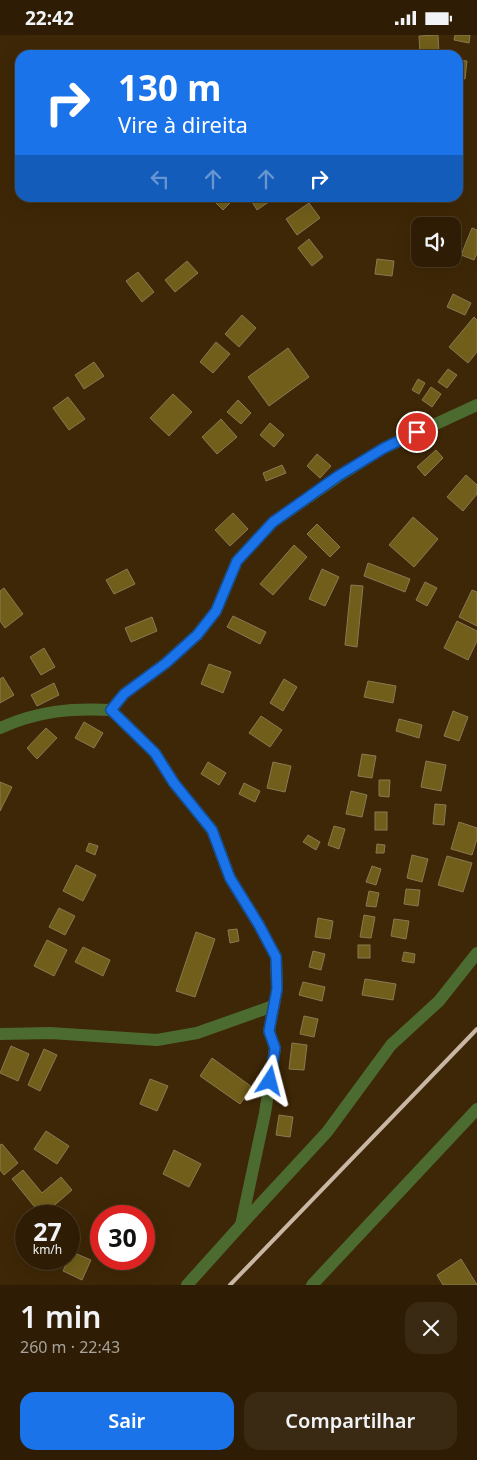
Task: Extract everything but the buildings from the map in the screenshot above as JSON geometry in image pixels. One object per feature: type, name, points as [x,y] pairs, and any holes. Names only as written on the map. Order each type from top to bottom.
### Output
[{"type":"street","points":[[111,710],[124,694],[166,663],[197,635],[216,611],[237,561],[273,522],[338,476],[384,448],[477,405]]},
{"type":"street","points":[[0,728],[13,722],[54,711],[78,709],[111,710],[155,753],[174,783],[212,830],[230,878],[276,957],[277,989],[269,1031],[275,1048],[265,1113],[241,1225]]},
{"type":"street","points":[[187,1285],[327,1132],[391,1045],[439,1001],[477,953]]},
{"type":"street","points":[[0,1034],[50,1033],[157,1041],[197,1033],[274,1006]]},
{"type":"street","points":[[312,1285],[477,1109]]},
{"type":"railway","points":[[230,1285],[477,1029]]},
{"type":"route","points":[[270,1081],[275,1048],[269,1031],[277,989],[276,957],[230,878],[212,830],[174,783],[155,753],[111,710],[124,694],[166,663],[197,635],[216,611],[237,561],[273,522],[338,476],[384,448],[417,432]]}]
